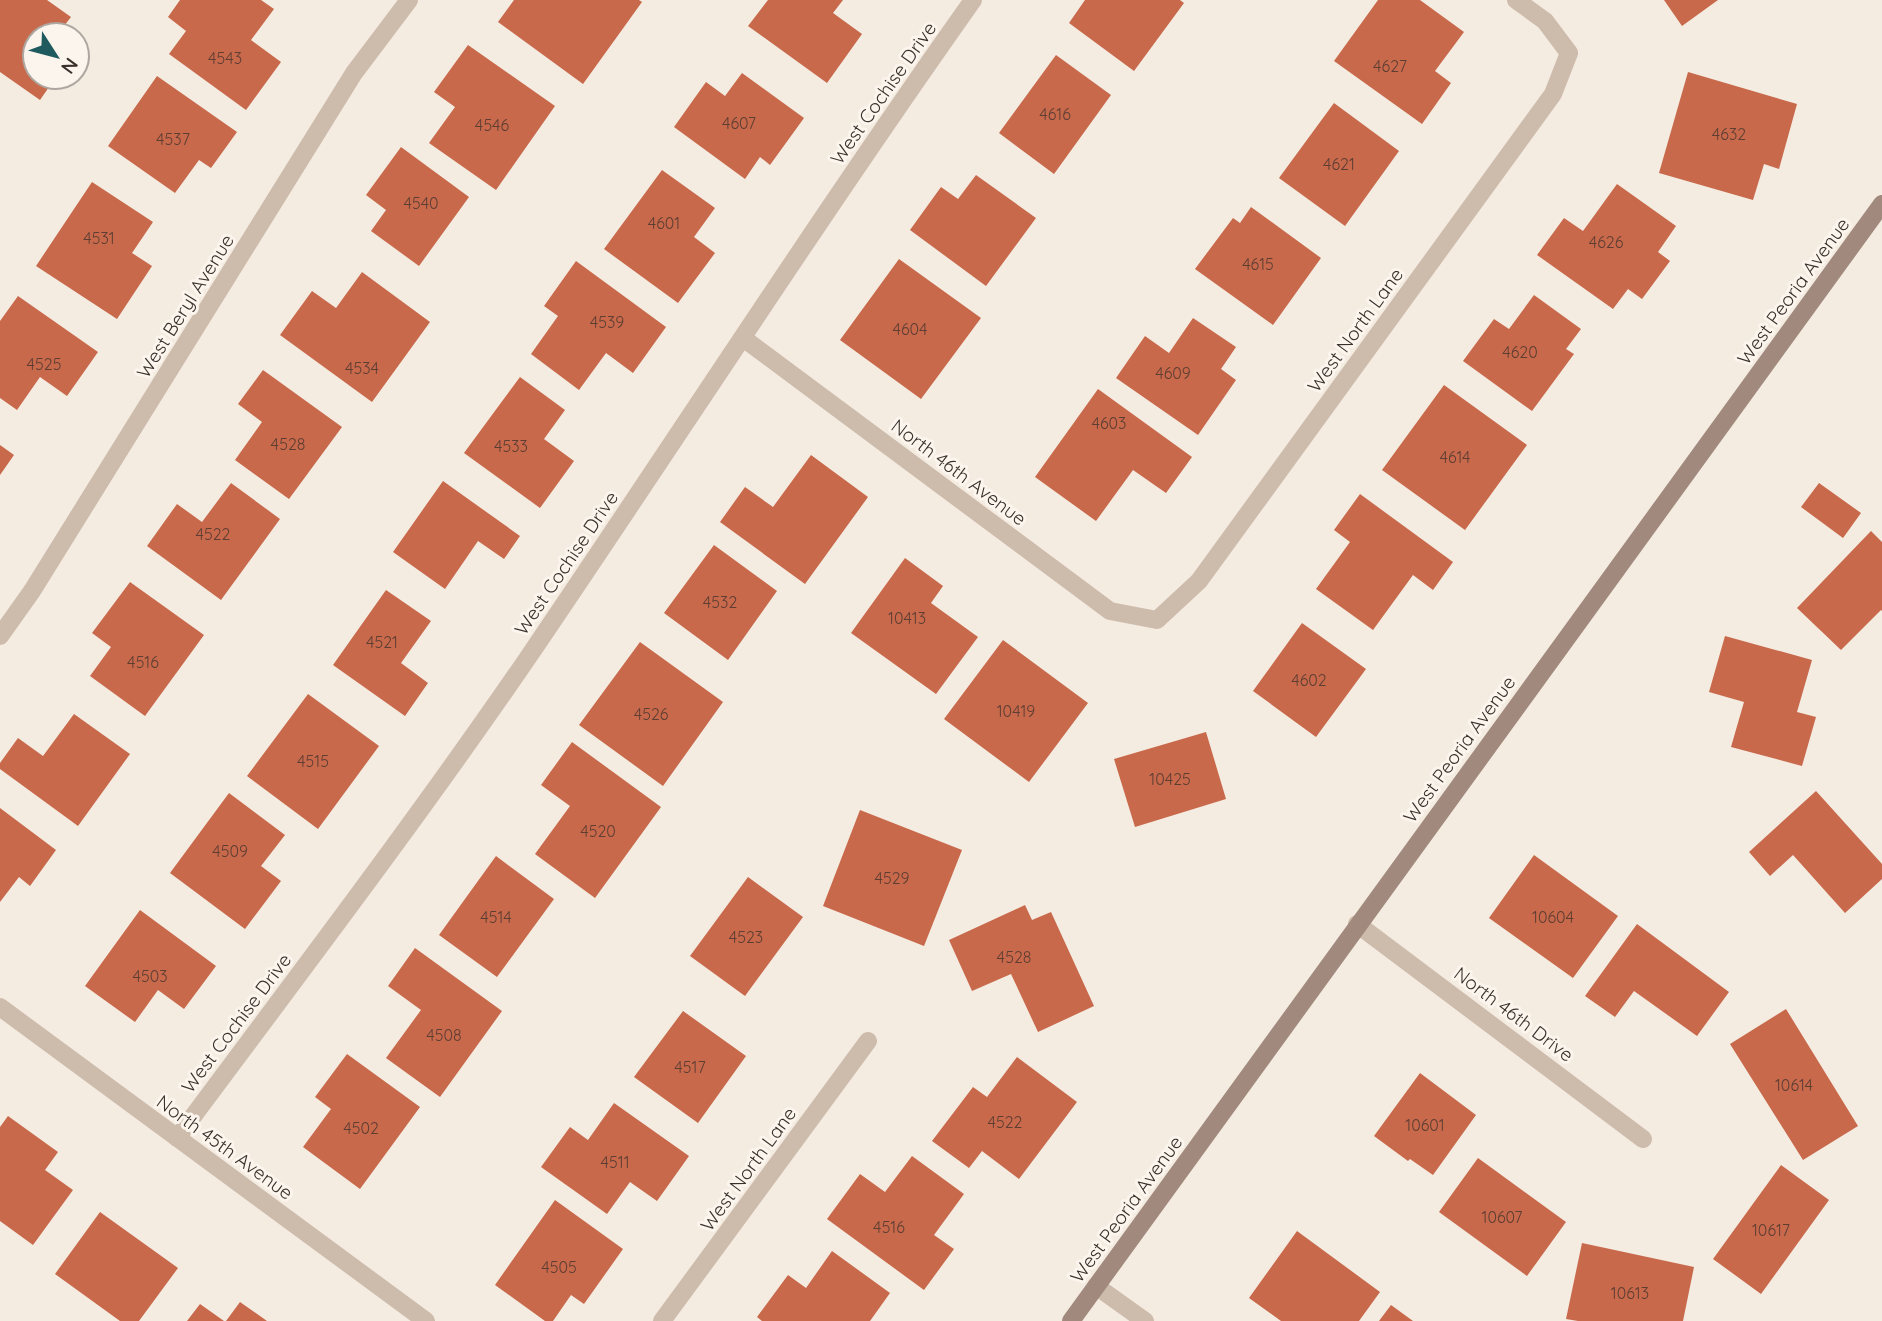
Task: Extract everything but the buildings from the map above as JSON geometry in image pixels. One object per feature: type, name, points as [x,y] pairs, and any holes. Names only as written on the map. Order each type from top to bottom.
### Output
[{"type":"main road","name":"West Peoria Avenue","points":[[1071,1321],[1882,204]]},
{"type":"street","name":"West Beryl Avenue","points":[[0,636],[32,592],[354,73],[409,0]]},
{"type":"street","name":"West Cochise Drive","points":[[177,1138],[361,892],[468,743],[888,121],[973,0]]},
{"type":"street","name":"West North Lane","points":[[1157,620],[1199,581],[1553,94],[1569,53],[1545,21],[1516,0]]},
{"type":"street","name":"North 46th Avenue","points":[[743,338],[1110,611],[1157,620]]},
{"type":"street","name":"North 46th Drive","points":[[1357,924],[1643,1139]]},
{"type":"street","name":"North 45th Avenue","points":[[0,1007],[426,1321]]},
{"type":"street","name":"West North Lane","points":[[662,1321],[868,1041]]},
{"type":"street","points":[[1096,1286],[1145,1321]]}]
